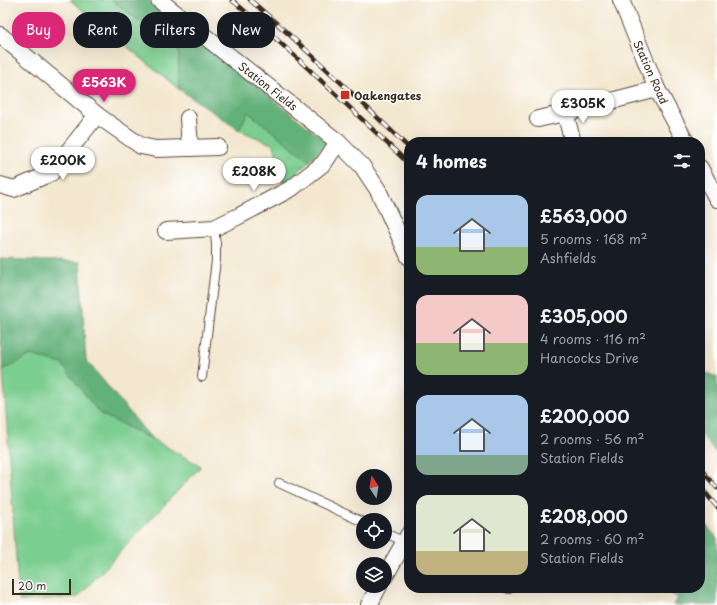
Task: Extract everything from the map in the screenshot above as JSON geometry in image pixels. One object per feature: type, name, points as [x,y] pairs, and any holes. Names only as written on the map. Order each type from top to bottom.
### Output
[{"type":"street","name":"Station Fields","points":[[159,0],[338,142],[362,166],[378,190],[404,246]]},
{"type":"street","name":"Station Road","points":[[621,0],[657,89],[683,137]]},
{"type":"street","points":[[0,35],[97,115],[141,146],[156,149],[218,147]]},
{"type":"street","points":[[538,119],[565,114],[657,89]]},
{"type":"street","points":[[565,114],[572,137]]},
{"type":"street","points":[[0,185],[14,189],[51,173],[97,115]]},
{"type":"street","points":[[188,118],[190,148]]},
{"type":"street","points":[[166,231],[214,228],[239,216],[292,188],[324,163],[338,142]]},
{"type":"street","points":[[705,177],[717,200]]},
{"type":"street","points":[[392,564],[404,544]]},
{"type":"street","points":[[369,605],[375,593]]},
{"type":"lane","points":[[202,377],[216,260],[214,228]]},
{"type":"lane","points":[[279,483],[356,519]]},
{"type":"lane","points":[[392,534],[404,536]]},
{"type":"green space","points":[[70,0],[112,0],[128,12],[85,12]]},
{"type":"green space","points":[[112,0],[148,0],[163,12],[140,12],[140,21],[132,15],[132,12],[128,12]]},
{"type":"green space","points":[[132,15],[140,21],[140,48],[175,48],[179,51],[179,89],[129,48],[132,48]]},
{"type":"green space","points":[[175,48],[209,48],[327,142],[310,161],[248,112],[239,130],[179,89],[179,51]]},
{"type":"green space","points":[[248,112],[310,161],[284,184],[274,145],[239,130]]},
{"type":"green space","points":[[0,259],[80,262],[86,360],[152,439],[99,413],[62,364],[31,355],[3,370],[0,329]]},
{"type":"green space","points":[[31,355],[62,364],[99,413],[152,439],[201,466],[78,597],[19,601],[3,370]]},
{"type":"green space","points":[[705,373],[717,377],[717,454],[705,439]]},
{"type":"green space","points":[[705,524],[717,538],[717,605],[674,605],[678,598],[670,593],[705,593]]},
{"type":"railway","points":[[232,0],[300,60],[404,159]]},
{"type":"railway","points":[[250,0],[311,54],[404,143]]},
{"type":"railway","points":[[705,474],[717,488]]},
{"type":"railway","points":[[705,492],[717,507]]},
{"type":"place","name":"Oakengates","points":[[345,95]]}]
